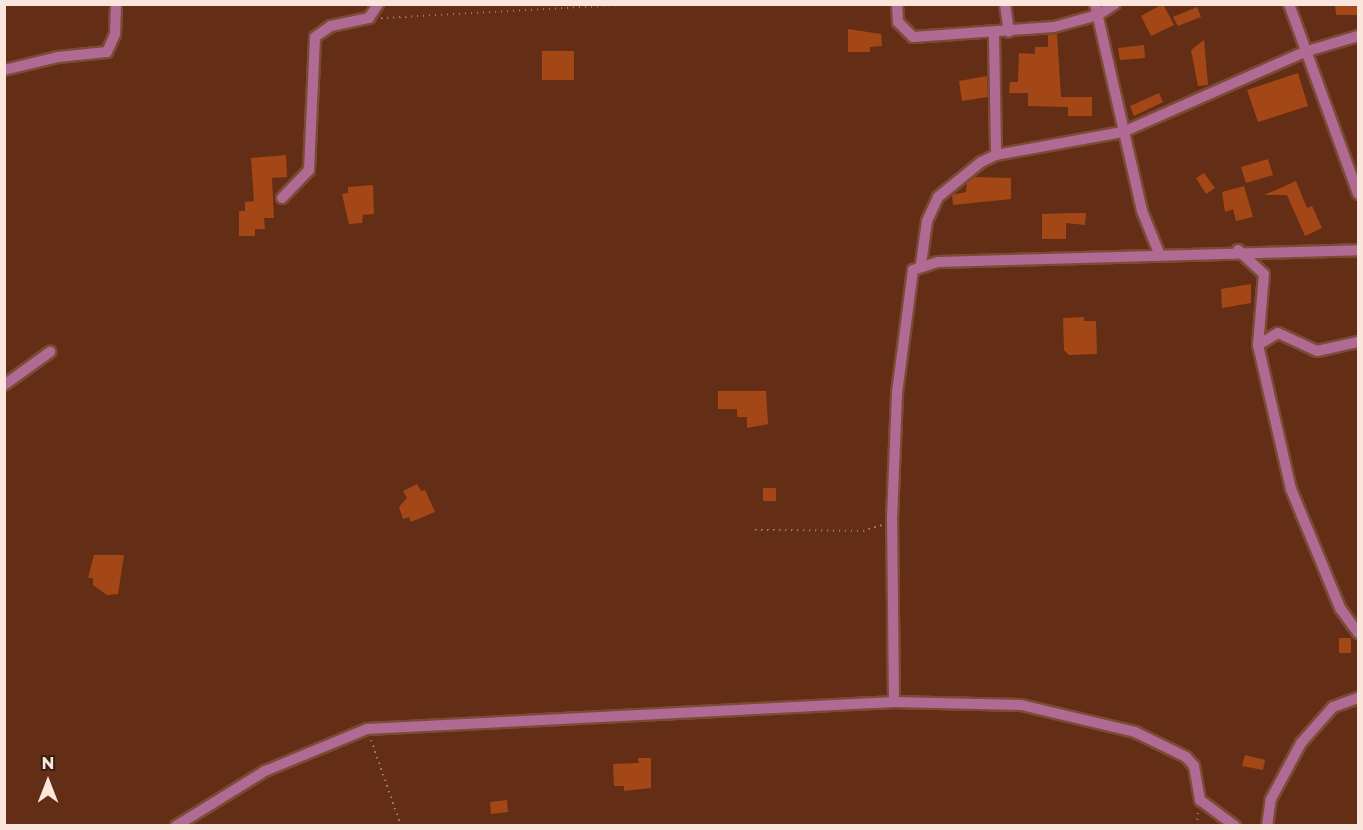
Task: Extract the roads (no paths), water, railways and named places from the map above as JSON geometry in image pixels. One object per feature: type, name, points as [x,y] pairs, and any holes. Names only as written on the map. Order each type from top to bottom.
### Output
[{"type":"street","points":[[4,70],[58,57],[107,52],[115,34],[116,4]]},
{"type":"street","points":[[282,198],[309,170],[315,38],[331,26],[369,18],[378,4]]},
{"type":"street","points":[[897,4],[898,22],[913,37],[994,35],[1054,27],[1114,4]]},
{"type":"street","points":[[1005,4],[1009,32]]},
{"type":"street","points":[[1289,4],[1304,52],[1359,194]]},
{"type":"street","points":[[1097,10],[1142,211],[1159,253]]},
{"type":"street","points":[[994,35],[996,155]]},
{"type":"street","points":[[894,702],[892,519],[908,283],[921,264],[927,221],[938,197],[996,155],[1124,132],[1304,52],[1359,36]]},
{"type":"street","points":[[1346,159],[1359,157]]},
{"type":"street","points":[[921,264],[1238,250],[1359,250]]},
{"type":"street","points":[[1238,250],[1264,274],[1258,345],[1291,489],[1340,608],[1359,633]]},
{"type":"street","points":[[1258,345],[1278,333],[1317,351],[1359,342]]},
{"type":"street","points":[[4,385],[50,352]]},
{"type":"street","points":[[1267,825],[1271,799],[1301,743],[1333,707],[1359,698]]},
{"type":"street","points":[[176,825],[266,771],[367,729],[894,702],[1021,705],[1135,732],[1186,757],[1194,766],[1200,800],[1235,825]]}]
